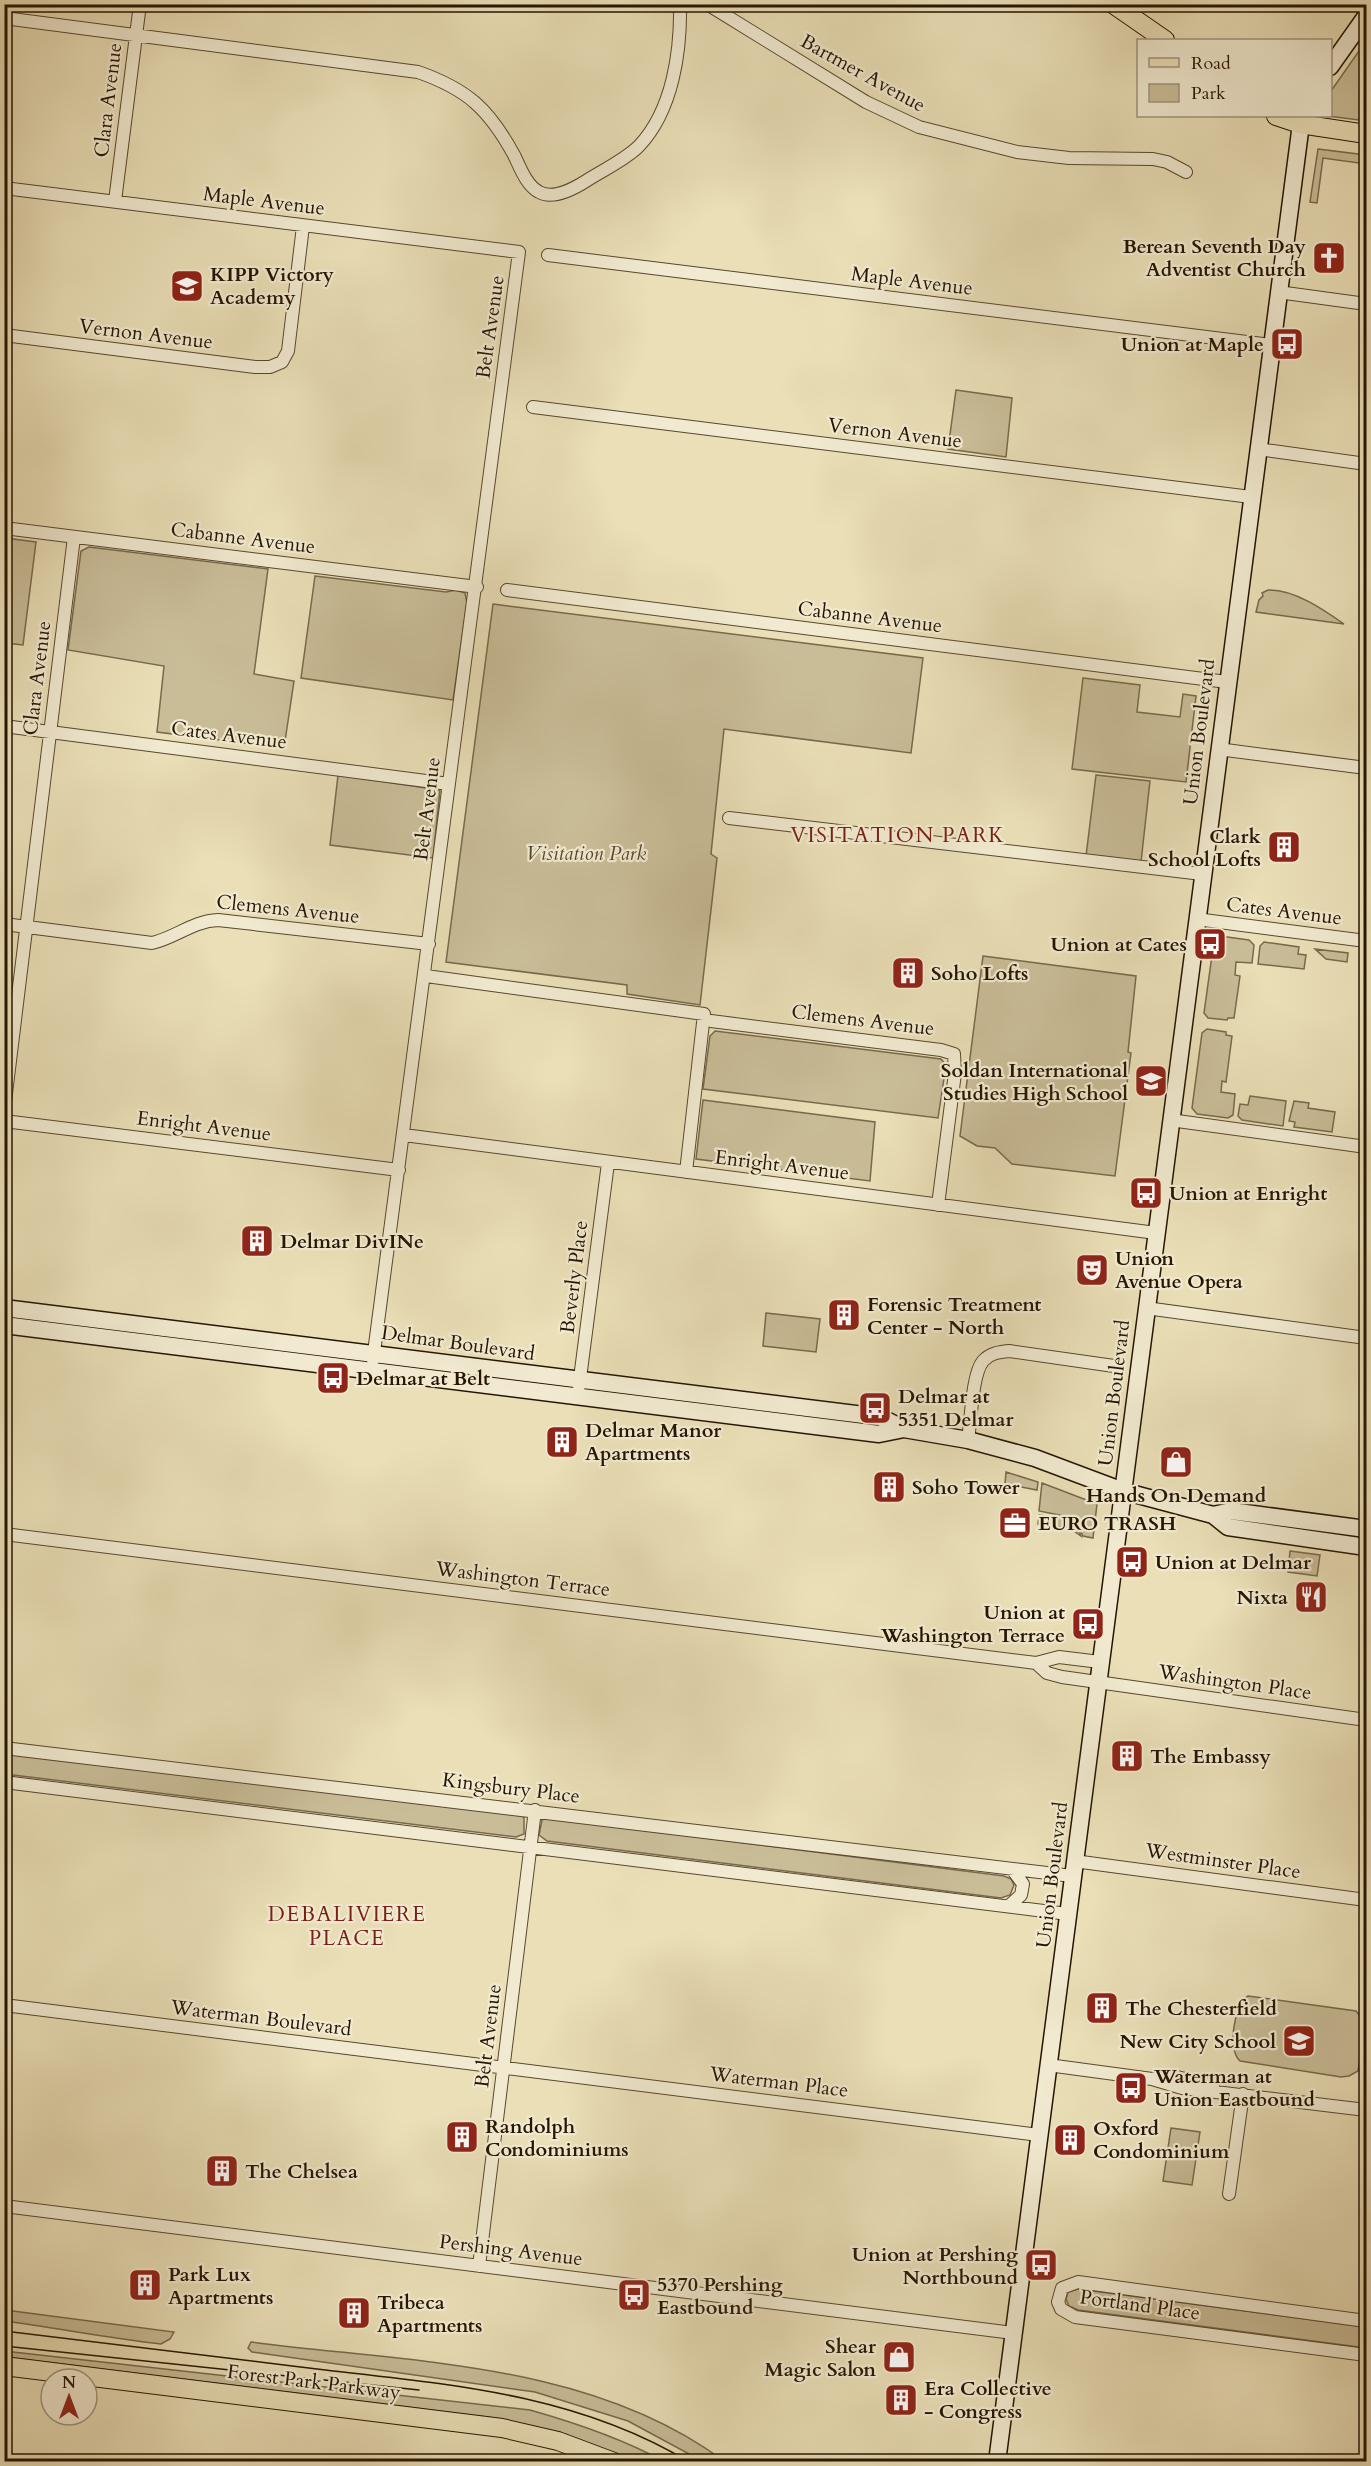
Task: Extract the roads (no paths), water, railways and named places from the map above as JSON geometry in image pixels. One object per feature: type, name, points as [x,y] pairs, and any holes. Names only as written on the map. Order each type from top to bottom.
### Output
[{"type":"main road","points":[[1113,4],[1164,39]]},
{"type":"main road","points":[[1332,64],[1366,16]]},
{"type":"main road","points":[[1282,117],[1366,134]]},
{"type":"main road","name":"Union Boulevard","points":[[997,2462],[1301,120]]},
{"type":"main road","name":"Delmar Boulevard","points":[[4,1308],[373,1362],[579,1388],[879,1434],[904,1429],[968,1440],[1035,1458],[1123,1491],[1214,1515],[1228,1527],[1366,1547]]},
{"type":"main road","name":"Delmar Boulevard","points":[[4,1325],[373,1362]]},
{"type":"main road","name":"Delmar Boulevard","points":[[1214,1515],[1231,1511],[1366,1530]]},
{"type":"main road","name":"Forest Park Parkway","points":[[4,2366],[493,2427],[558,2440],[614,2462]]},
{"type":"main road","points":[[4,2378],[39,2382]]},
{"type":"main road","name":"Forest Park Parkway","points":[[99,2390],[499,2440],[556,2452],[582,2462]]},
{"type":"street","name":"Clara Avenue","points":[[115,201],[140,4]]},
{"type":"street","points":[[4,18],[418,72],[461,90],[492,118],[532,186],[540,193],[564,192],[580,185],[639,146],[660,111],[670,85],[681,34],[680,4]]},
{"type":"street","name":"Bartmer Avenue","points":[[707,4],[866,102],[918,127],[1017,152],[1069,158],[1153,159],[1167,162],[1186,172]]},
{"type":"street","name":"Maple Avenue","points":[[4,188],[519,252]]},
{"type":"street","name":"Vernon Avenue","points":[[4,336],[270,367],[282,362],[288,351],[303,226]]},
{"type":"street","name":"Belt Avenue","points":[[373,1362],[426,976],[519,252]]},
{"type":"street","name":"Maple Avenue","points":[[548,255],[1271,345]]},
{"type":"street","points":[[1278,292],[1366,304]]},
{"type":"street","name":"Vernon Avenue","points":[[533,407],[1251,497]]},
{"type":"street","points":[[1258,449],[1366,464]]},
{"type":"street","name":"Cabanne Avenue","points":[[4,528],[477,587]]},
{"type":"street","name":"Clara Avenue","points":[[4,1110],[74,537]]},
{"type":"street","name":"Cabanne Avenue","points":[[507,590],[1227,682]]},
{"type":"street","name":"Cates Avenue","points":[[4,726],[449,784]]},
{"type":"street","points":[[1218,749],[1366,768]]},
{"type":"street","points":[[729,818],[1202,874]]},
{"type":"street","name":"Clemens Avenue","points":[[4,924],[152,943],[166,940],[205,921],[218,920],[429,944]]},
{"type":"street","name":"Cates Avenue","points":[[1196,920],[1366,941]]},
{"type":"street","points":[[426,976],[707,1017],[686,1172]]},
{"type":"street","name":"Clemens Avenue","points":[[707,1017],[724,1022],[941,1050],[954,1054],[955,1073],[938,1205]]},
{"type":"street","points":[[1170,1120],[1366,1147]]},
{"type":"street","name":"Enright Avenue","points":[[4,1121],[399,1170]]},
{"type":"street","name":"Enright Avenue","points":[[404,1135],[1156,1233]]},
{"type":"street","name":"Beverly Place","points":[[579,1388],[608,1163]]},
{"type":"street","points":[[1146,1308],[1366,1338]]},
{"type":"street","points":[[968,1440],[977,1374],[983,1361],[995,1352],[1009,1350],[1114,1366]]},
{"type":"street","name":"Washington Terrace","points":[[4,1534],[1036,1663]]},
{"type":"street","points":[[1036,1663],[1059,1657],[1100,1662]]},
{"type":"street","name":"Washington Place","points":[[1036,1663],[1054,1676],[1366,1720]]},
{"type":"street","name":"Kingsbury Place","points":[[4,1748],[1012,1869],[1073,1869]]},
{"type":"street","points":[[4,1782],[1068,1914]]},
{"type":"street","name":"Belt Avenue","points":[[479,2266],[508,2068],[535,1810]]},
{"type":"street","points":[[1009,1906],[1021,1895],[1023,1884],[1012,1869]]},
{"type":"street","name":"Westminster Place","points":[[1073,1869],[1366,1900]]},
{"type":"street","name":"Waterman Boulevard","points":[[4,2005],[508,2068]]},
{"type":"street","points":[[1048,2065],[1152,2079],[1176,2088],[1366,2110]]},
{"type":"street","name":"Waterman Place","points":[[508,2068],[1039,2134]]},
{"type":"street","points":[[1229,2194],[1243,2094]]},
{"type":"street","name":"Pershing Avenue","points":[[4,2206],[1013,2333]]},
{"type":"street","name":"Portland Place","points":[[1366,2321],[1078,2282],[1062,2288],[1058,2302],[1061,2309],[1075,2316],[1366,2355]]},
{"type":"tram line","points":[[4,2331],[414,2380],[509,2395],[601,2420],[646,2439],[689,2462]]},
{"type":"tram line","points":[[4,2346],[419,2390]]},
{"type":"place","name":"Berean Seventh Day Adventist Church","points":[[1329,258]]},
{"type":"place","name":"KIPP Victory Academy","points":[[187,286]]},
{"type":"place","name":"Union at Maple","points":[[1287,344]]},
{"type":"place","name":"Clark School Lofts","points":[[1284,847]]},
{"type":"place","name":"Union at Cates","points":[[1210,944]]},
{"type":"place","name":"Soho Lofts","points":[[908,973]]},
{"type":"place","name":"Soldan International Studies High School","points":[[1151,1081]]},
{"type":"place","name":"Union at Enright","points":[[1146,1193]]},
{"type":"place","name":"Delmar DivINe","points":[[257,1241]]},
{"type":"place","name":"Union Avenue Opera","points":[[1092,1270]]},
{"type":"place","name":"Forensic Treatment Center - North","points":[[844,1315]]},
{"type":"place","name":"Delmar at Belt","points":[[333,1378]]},
{"type":"place","name":"Delmar at 5351 Delmar","points":[[875,1408]]},
{"type":"place","name":"Delmar Manor Apartments","points":[[562,1442]]},
{"type":"place","name":"Hands On Demand","points":[[1176,1462]]},
{"type":"place","name":"Soho Tower","points":[[889,1487]]},
{"type":"place","name":"EURO TRASH","points":[[1015,1523]]},
{"type":"place","name":"Union at Delmar","points":[[1132,1562]]},
{"type":"place","name":"Nixta","points":[[1311,1597]]},
{"type":"place","name":"Union at Washington Terrace","points":[[1088,1624]]},
{"type":"place","name":"The Embassy","points":[[1127,1756]]},
{"type":"place","name":"The Chesterfield","points":[[1102,2008]]},
{"type":"place","name":"New City School","points":[[1299,2041]]},
{"type":"place","name":"Waterman at Union Eastbound","points":[[1131,2088]]},
{"type":"place","name":"Randolph Condominiums","points":[[462,2137]]},
{"type":"place","name":"Oxford Condominium","points":[[1070,2140]]},
{"type":"place","name":"The Chelsea","points":[[222,2171]]},
{"type":"place","name":"Union at Pershing Northbound","points":[[1041,2265]]},
{"type":"place","name":"Park Lux Apartments","points":[[145,2285]]},
{"type":"place","name":"5370 Pershing Eastbound","points":[[634,2295]]},
{"type":"place","name":"Tribeca Apartments","points":[[354,2313]]},
{"type":"place","name":"Shear Magic Salon","points":[[899,2357]]},
{"type":"place","name":"Era Collective - Congress","points":[[901,2400]]},
{"type":"district","name":"VISITATION PARK","points":[[898,835]]},
{"type":"district","name":"DEBALIVIERE PLACE","points":[[347,1926]]},
{"type":"park label","name":"Visitation Park","points":[[586,853]]}]
